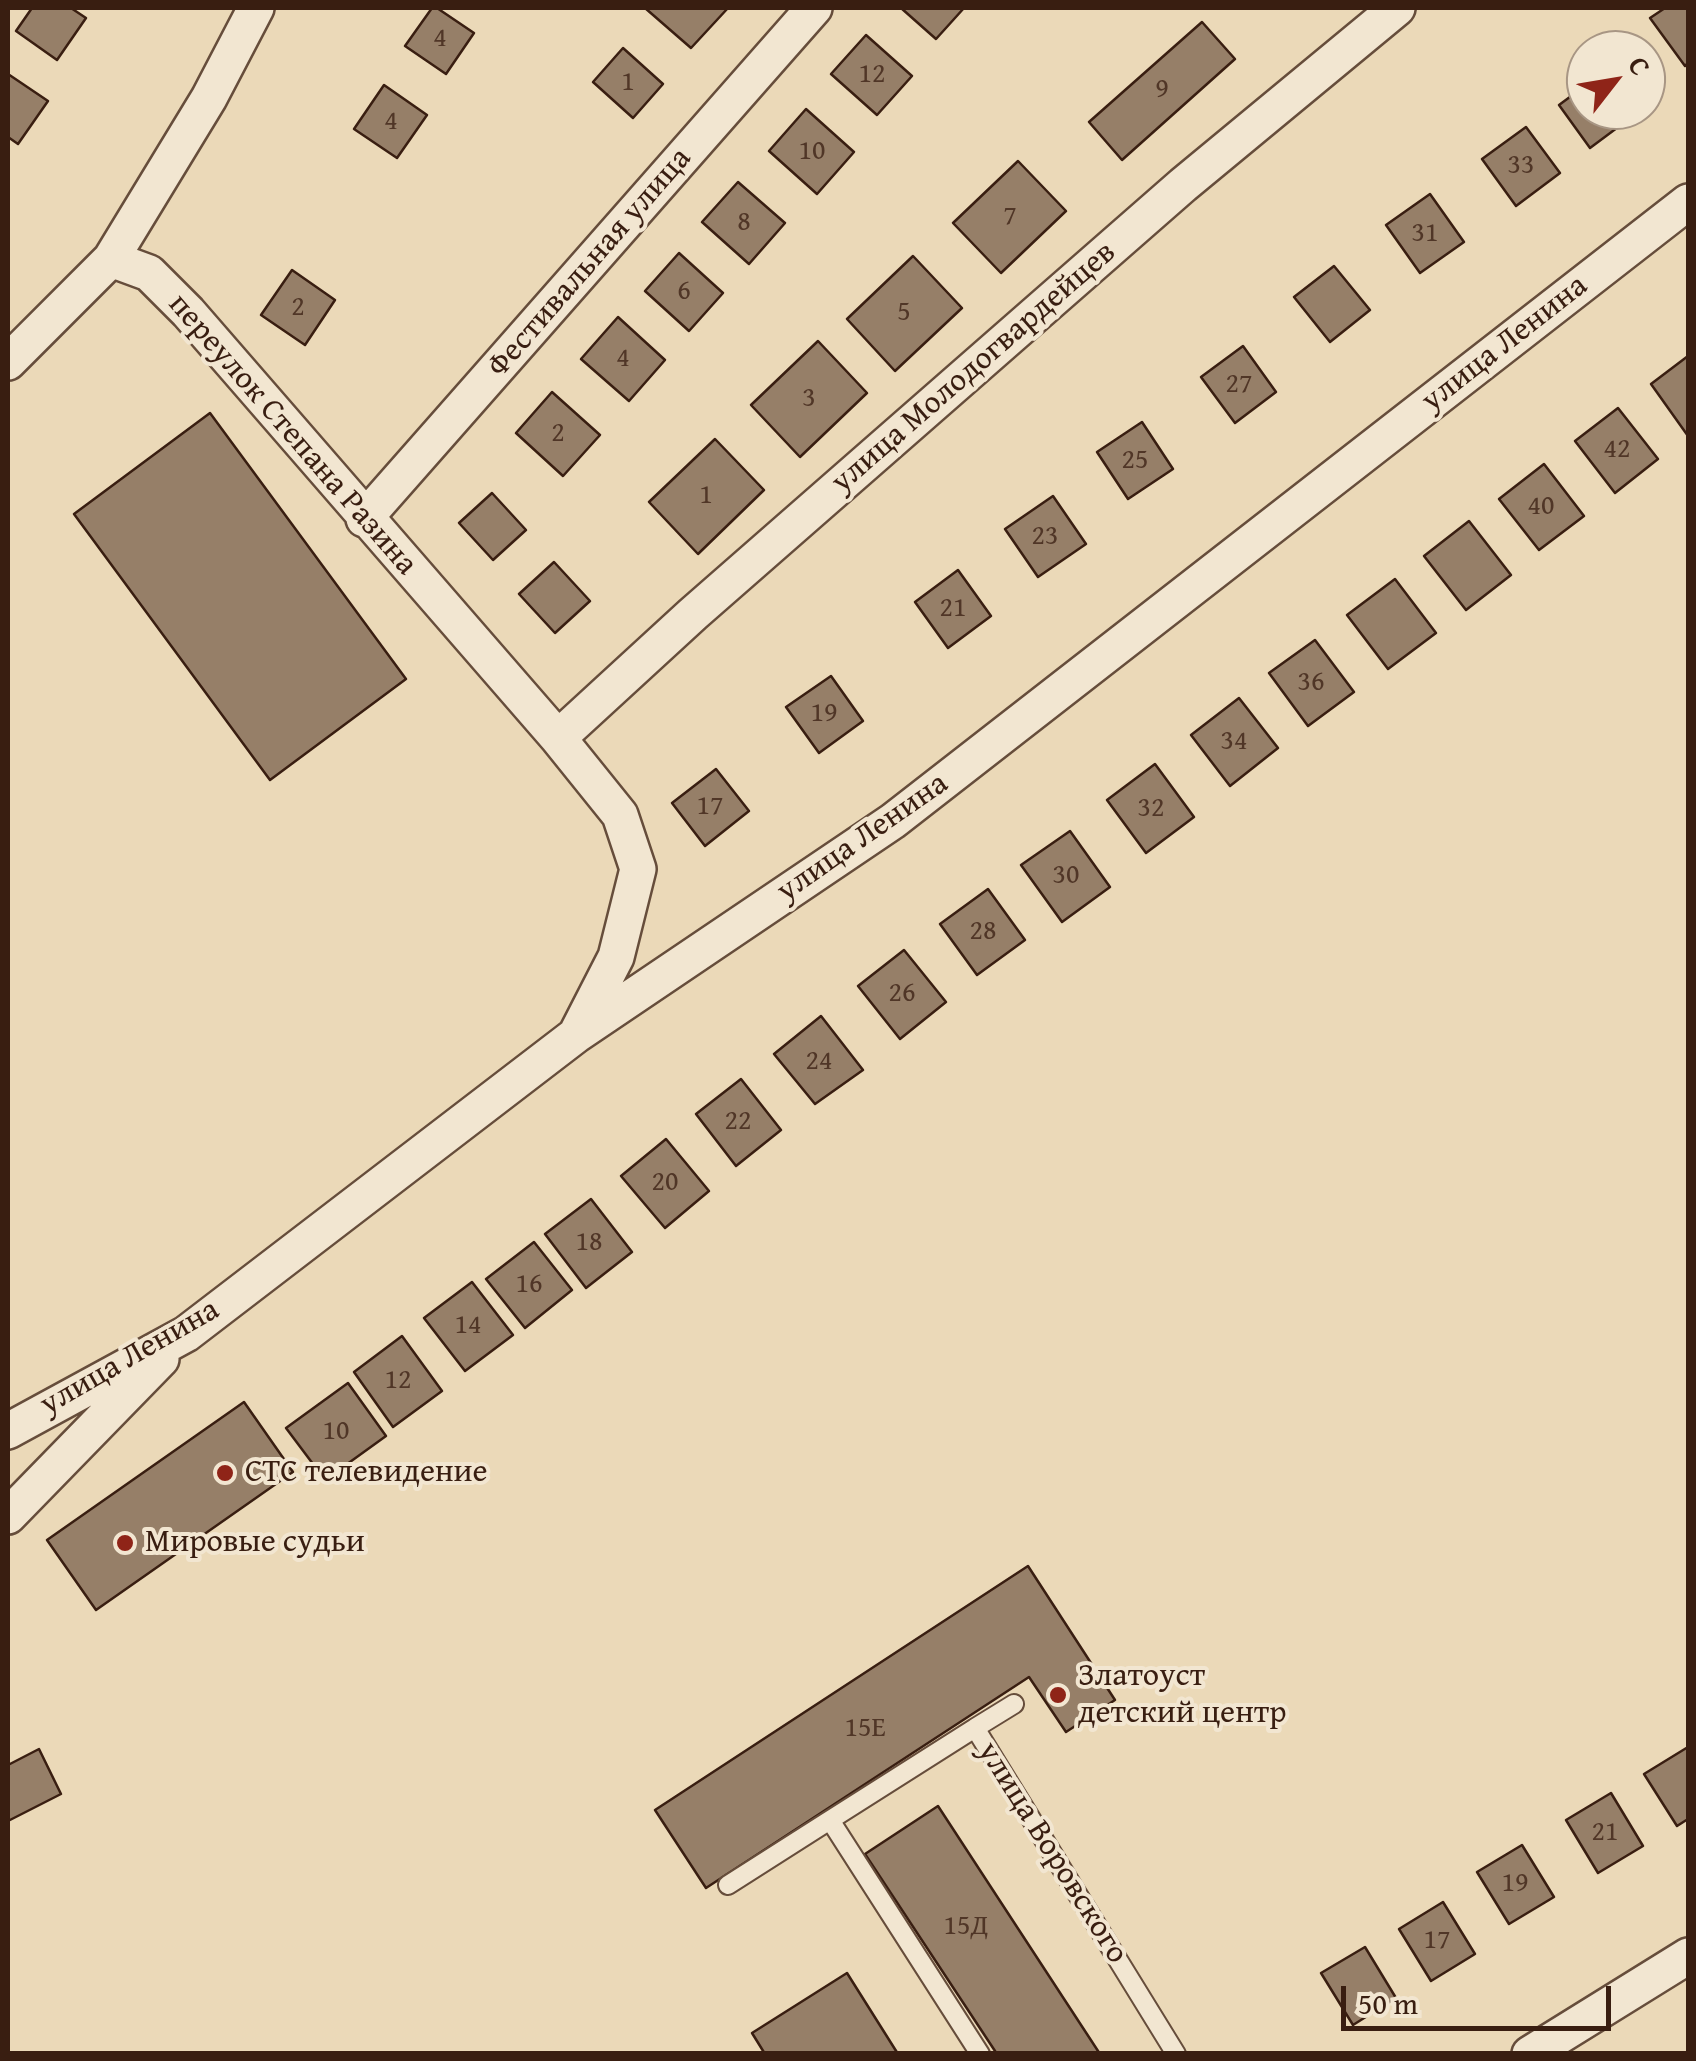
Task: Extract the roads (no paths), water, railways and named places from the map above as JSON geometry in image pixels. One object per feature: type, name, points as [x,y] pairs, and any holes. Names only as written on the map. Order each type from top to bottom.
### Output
[{"type":"street","points":[[8,362],[111,259],[209,98],[256,8]]},
{"type":"street","name":"Фестивальная улица","points":[[364,518],[814,8]]},
{"type":"street","name":"улица Молодогвардейцев","points":[[558,738],[693,614],[1184,185],[1397,8]]},
{"type":"street","name":"улица Ленина","points":[[8,1430],[186,1334],[576,1035],[893,821],[1688,202]]},
{"type":"street","name":"переулок Степана Разина","points":[[111,259],[149,274],[188,312],[558,738],[620,816],[638,869],[616,957],[576,1035]]},
{"type":"street","points":[[8,1516],[186,1334]]},
{"type":"street","points":[[1530,2054],[1688,1956]]},
{"type":"lane","points":[[975,1728],[1014,1704]]},
{"type":"lane","name":"улица Воровского","points":[[728,1886],[975,1728],[1176,2054]]},
{"type":"lane","points":[[830,1820],[980,2054]]},
{"type":"place","name":"СТС телевидение","points":[[225,1473]]},
{"type":"place","name":"Мировые судьи","points":[[125,1543]]},
{"type":"place","name":"Златоуст детский центр","points":[[1058,1695]]}]
